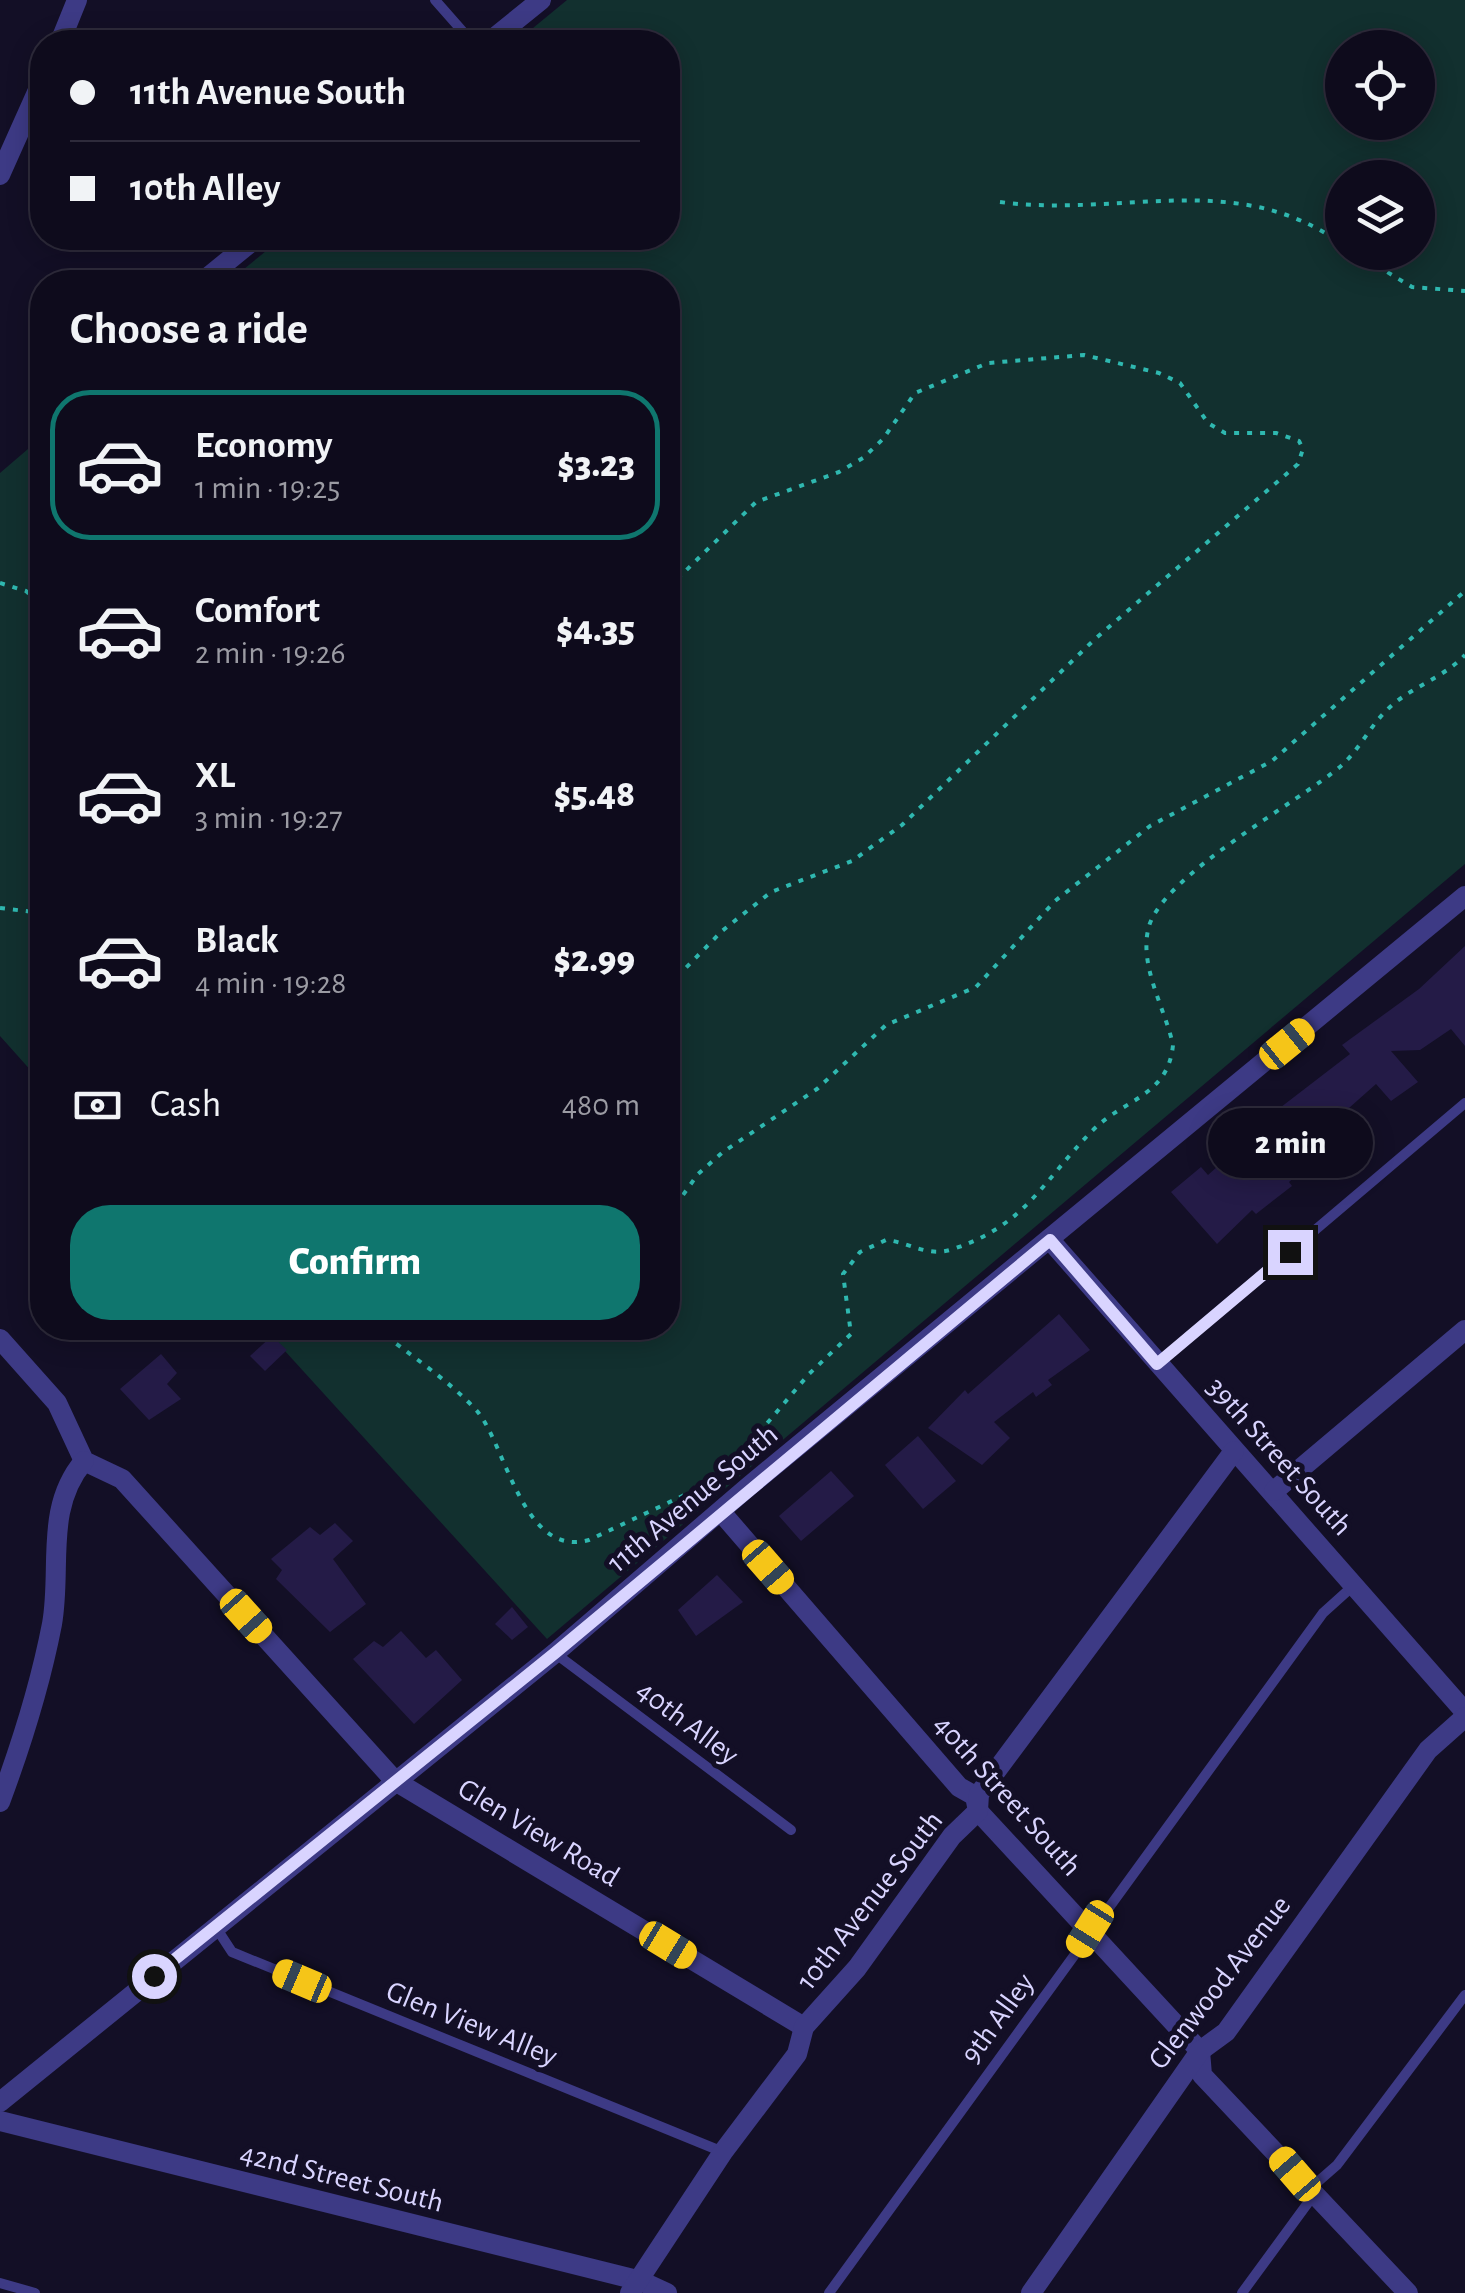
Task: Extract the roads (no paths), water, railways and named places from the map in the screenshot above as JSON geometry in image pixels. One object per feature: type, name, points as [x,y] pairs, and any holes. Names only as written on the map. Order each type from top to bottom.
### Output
[{"type":"street","points":[[65,30],[76,0]]},
{"type":"street","points":[[504,30],[541,0]]},
{"type":"street","points":[[0,175],[30,108]]},
{"type":"street","points":[[217,270],[241,250]]},
{"type":"street","name":"11th Avenue South","points":[[0,2102],[555,1653],[1465,896]]},
{"type":"street","name":"39th Street South","points":[[1050,1240],[1234,1451],[1274,1491],[1465,1715]]},
{"type":"street","points":[[1274,1491],[1465,1330]]},
{"type":"street","points":[[0,1339],[57,1403],[84,1461],[69,1479],[58,1511],[49,1638],[34,1714],[0,1802]]},
{"type":"street","name":"10th Avenue South","points":[[636,2287],[653,2253],[797,2054],[804,2027],[857,1968],[952,1836],[978,1811],[979,1794],[1234,1451]]},
{"type":"street","name":"Glen View Road","points":[[84,1461],[122,1479],[396,1781],[804,2027]]},
{"type":"street","name":"40th Street South","points":[[720,1512],[958,1787],[974,1796],[978,1811],[1200,2051],[1202,2074],[1408,2293]]},
{"type":"street","name":"Glenwood Avenue","points":[[1031,2293],[1200,2051],[1226,2032],[1428,1750],[1465,1715]]},
{"type":"street","name":"42nd Street South","points":[[0,2121],[668,2293]]},
{"type":"lane","points":[[435,0],[461,30]]},
{"type":"lane","points":[[1157,1364],[1465,1103]]},
{"type":"lane","name":"9th Alley","points":[[829,2293],[1090,1929],[1323,1614],[1354,1585]]},
{"type":"lane","name":"40th Alley","points":[[555,1653],[791,1830]]},
{"type":"lane","name":"Glen View Alley","points":[[215,1925],[232,1952],[723,2152]]},
{"type":"lane","points":[[1242,2293],[1314,2196],[1312,2186],[1337,2165],[1465,1995]]},
{"type":"lane","points":[[0,2283],[34,2293]]}]
